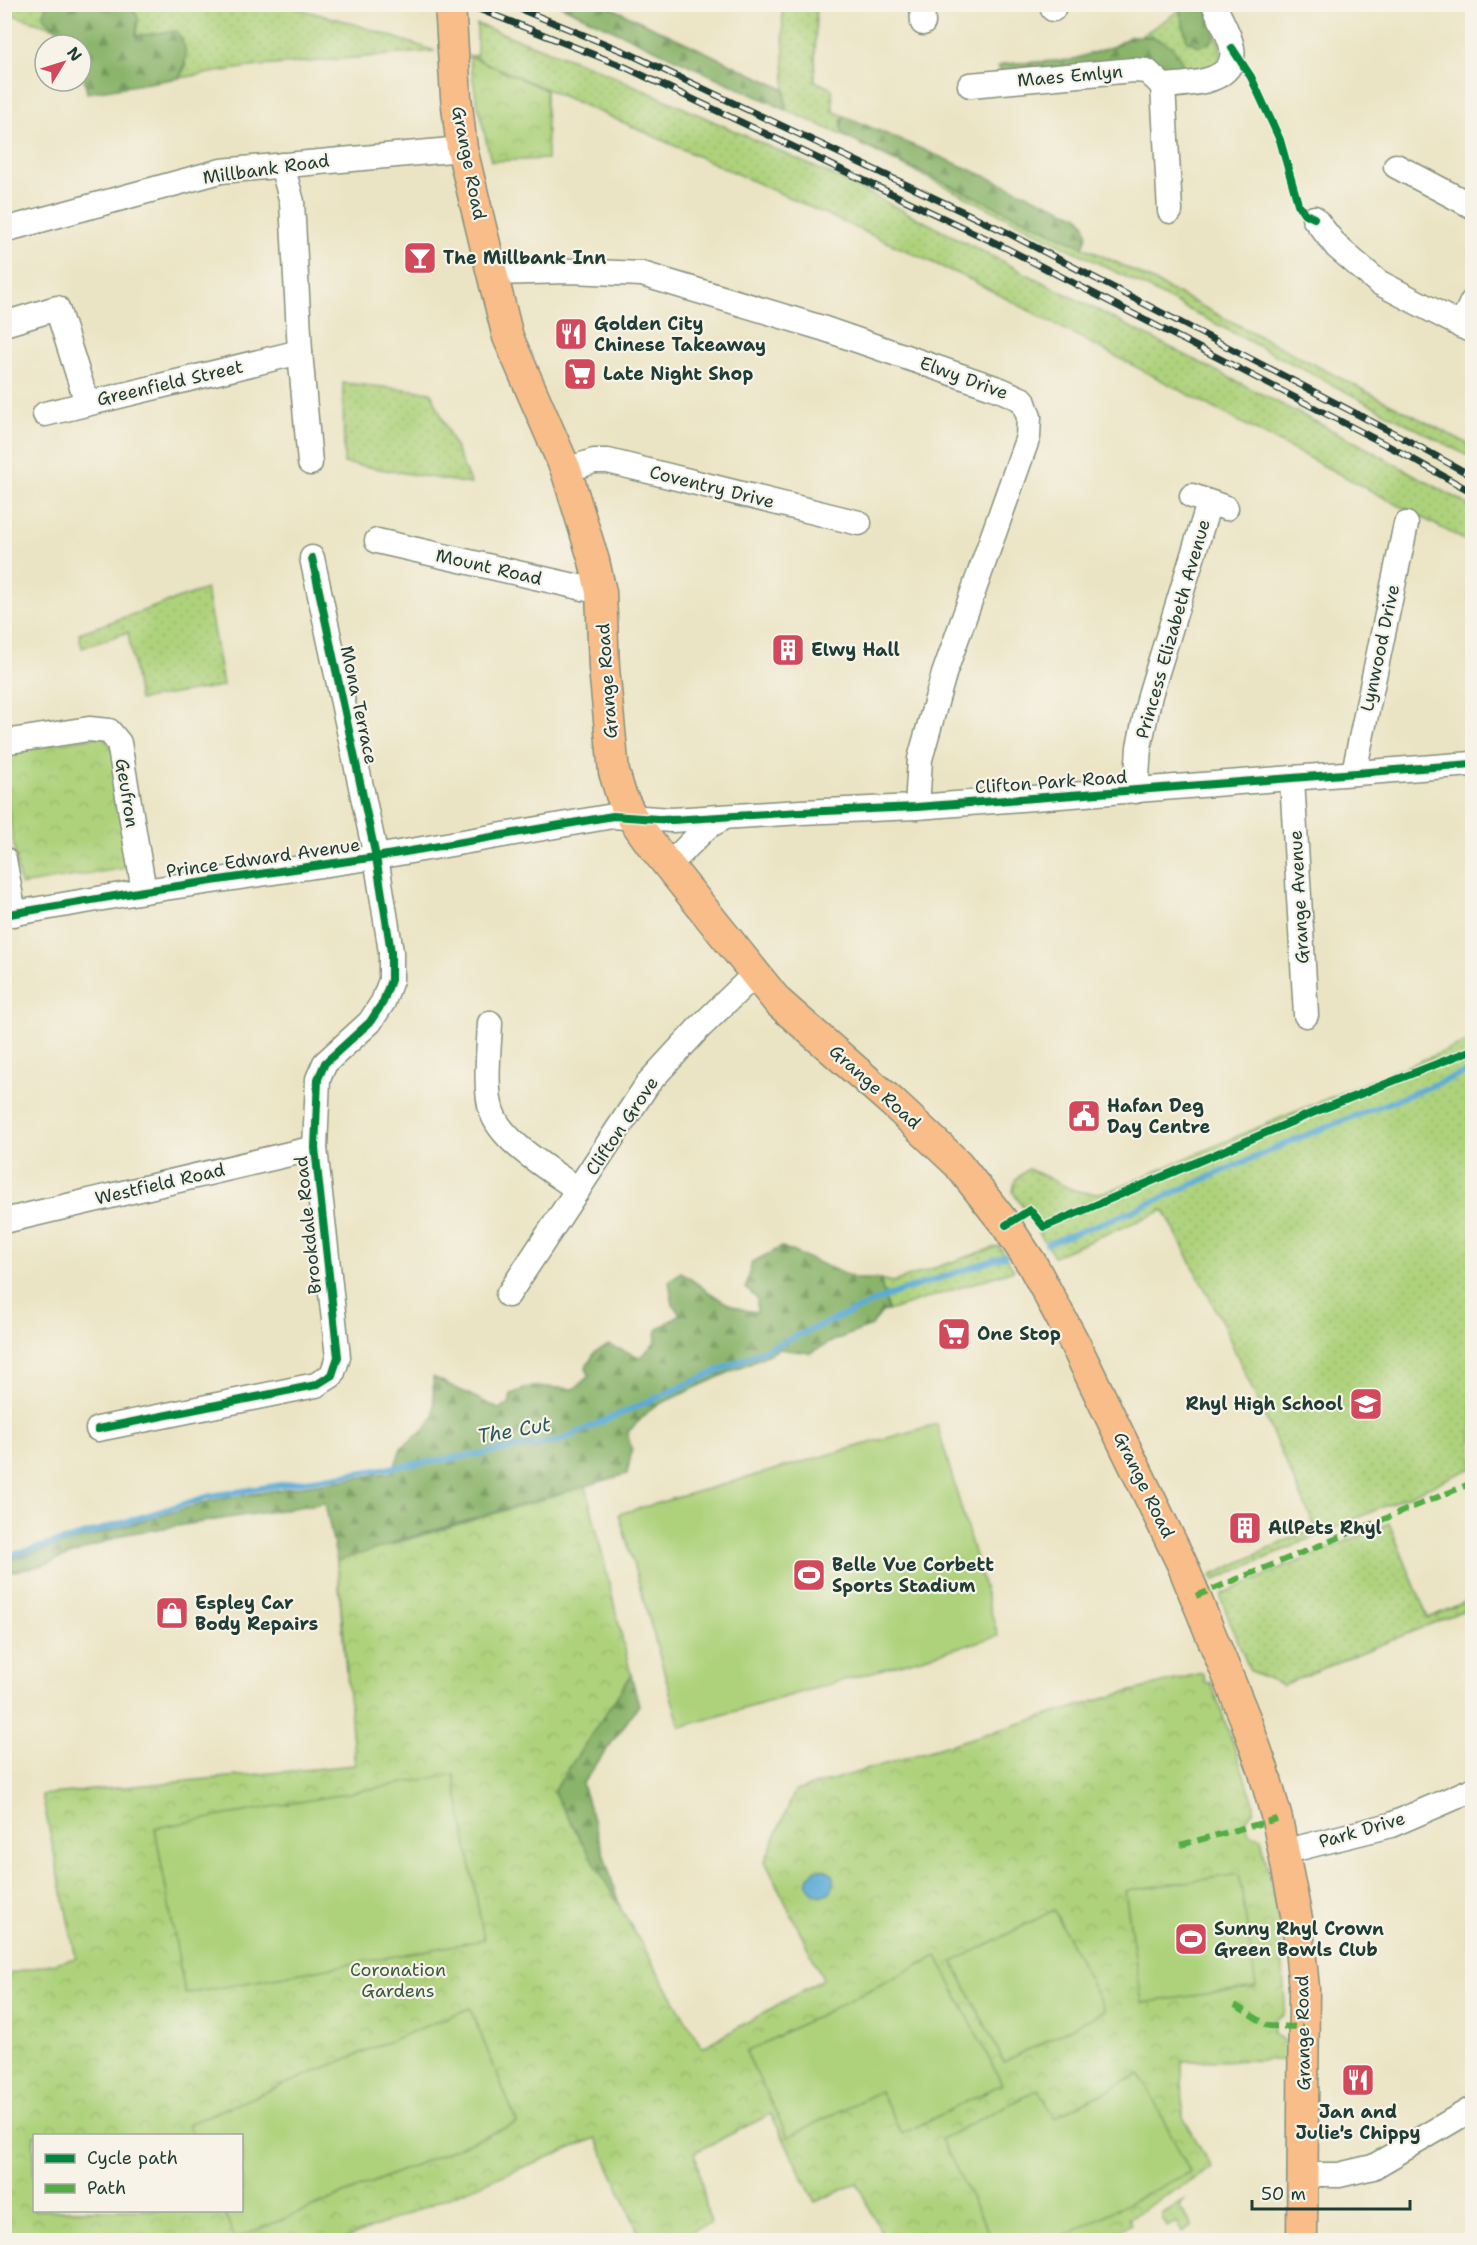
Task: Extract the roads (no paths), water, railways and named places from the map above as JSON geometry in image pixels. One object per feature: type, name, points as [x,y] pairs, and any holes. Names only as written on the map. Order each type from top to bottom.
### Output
[{"type":"main road","name":"Grange Road","points":[[450,4],[462,149],[508,338],[566,470],[594,561],[601,592],[604,668],[614,772],[621,795],[632,817],[668,866],[778,1002],[893,1103],[958,1164],[1006,1225],[1032,1264],[1082,1358],[1196,1596],[1241,1708],[1263,1768],[1277,1819],[1297,1919],[1304,1988],[1301,2240]]},
{"type":"street","points":[[1170,211],[1163,86],[1207,81],[1223,74],[1232,63],[1232,48],[1214,4]]},
{"type":"street","name":"Maes Emlyn","points":[[970,85],[1133,70],[1147,71],[1163,86]]},
{"type":"street","name":"Millbank Road","points":[[4,230],[221,171],[462,149]]},
{"type":"street","points":[[282,165],[292,202],[300,352],[310,463]]},
{"type":"street","points":[[1396,166],[1473,206]]},
{"type":"street","points":[[1314,218],[1330,254],[1378,282],[1467,328],[1473,302]]},
{"type":"street","name":"Elwy Drive","points":[[492,273],[570,271],[642,274],[822,328],[1001,390],[1023,400],[1029,417],[1028,437],[944,674],[920,759],[917,807]]},
{"type":"street","name":"Greenfield Street","points":[[4,324],[57,308],[87,403],[300,352]]},
{"type":"street","points":[[45,414],[87,403]]},
{"type":"street","name":"Coventry Drive","points":[[566,470],[594,461],[608,461],[859,524]]},
{"type":"street","name":"Princess Elizabeth Avenue","points":[[1136,791],[1139,747],[1150,695],[1209,502]]},
{"type":"street","name":"Lynwood Drive","points":[[1354,772],[1406,524]]},
{"type":"street","name":"Mount Road","points":[[377,541],[601,592]]},
{"type":"street","name":"Mona Terrace","points":[[312,558],[376,857]]},
{"type":"street","name":"Geufron","points":[[4,742],[89,729],[109,730],[119,743],[144,891]]},
{"type":"street","name":"Clifton Park Road","points":[[632,817],[672,820],[917,807],[1473,764]]},
{"type":"street","name":"Grange Avenue","points":[[1292,778],[1306,1015]]},
{"type":"street","name":"Prince Edward Avenue","points":[[9,915],[144,891],[376,857],[613,816],[632,817]]},
{"type":"street","points":[[668,866],[707,827],[725,817]]},
{"type":"street","name":"Brookdale Road","points":[[98,1429],[316,1385],[332,1375],[338,1357],[315,1148],[318,1079],[325,1063],[370,1022],[383,1002],[391,980],[391,952],[376,857]]},
{"type":"street","points":[[4,859],[9,915]]},
{"type":"street","name":"Clifton Grove","points":[[508,1294],[649,1082],[698,1029],[756,974]]},
{"type":"street","points":[[490,1023],[489,1098],[492,1114],[513,1141],[578,1190]]},
{"type":"street","name":"Westfield Road","points":[[4,1221],[315,1148]]},
{"type":"street","name":"Park Drive","points":[[1283,1852],[1391,1825],[1473,1790]]},
{"type":"street","points":[[1302,2175],[1339,2175],[1360,2172],[1373,2167],[1473,2109]]},
{"type":"water","points":[[821,1869],[831,1872],[834,1882],[831,1892],[821,1895],[811,1892],[808,1882],[811,1872]]},
{"type":"waterway","name":"The Cut","points":[[1047,1244],[1125,1214],[1296,1139],[1472,1070]]},
{"type":"waterway","name":"The Cut","points":[[4,1557],[210,1496],[556,1442],[890,1295],[1005,1256]]},
{"type":"railway","points":[[466,4],[625,67],[1002,246],[1400,452],[1472,492]]},
{"type":"railway","points":[[508,4],[630,54],[1008,233],[1472,476]]},
{"type":"place","name":"The Millbank Inn","points":[[420,258]]},
{"type":"place","name":"Golden City Chinese Takeaway","points":[[571,334]]},
{"type":"place","name":"Late Night Shop","points":[[580,374]]},
{"type":"place","name":"Elwy Hall","points":[[788,650]]},
{"type":"place","name":"Hafan Deg Day Centre","points":[[1084,1116]]},
{"type":"place","name":"One Stop","points":[[954,1334]]},
{"type":"place","name":"Rhyl High School","points":[[1366,1404]]},
{"type":"place","name":"AllPets Rhyl","points":[[1245,1528]]},
{"type":"place","name":"Belle Vue Corbett Sports Stadium","points":[[809,1575]]},
{"type":"place","name":"Espley Car Body Repairs","points":[[172,1613]]},
{"type":"place","name":"Sunny Rhyl Crown Green Bowls Club","points":[[1191,1939]]},
{"type":"place","name":"Jan and Julie's Chippy","points":[[1358,2080]]},
{"type":"park label","name":"Coronation Gardens","points":[[398,1980]]}]
